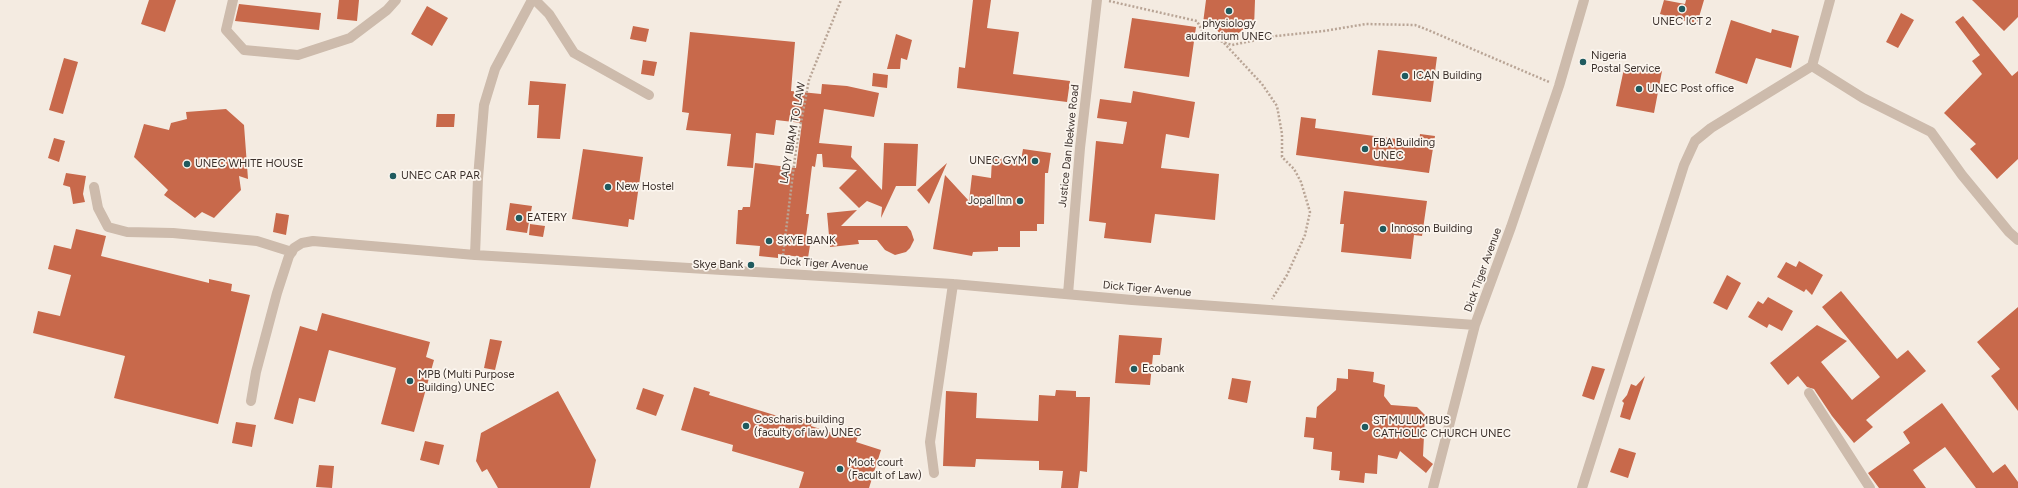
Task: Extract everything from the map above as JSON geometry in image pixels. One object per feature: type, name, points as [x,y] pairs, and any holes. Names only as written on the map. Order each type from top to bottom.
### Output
[{"type":"street","points":[[233,0],[226,30],[244,50],[298,55],[350,38],[387,10],[396,0]]},
{"type":"street","points":[[475,255],[478,178],[484,104],[495,69],[532,0]]},
{"type":"street","points":[[535,0],[549,14],[574,53],[649,94]]},
{"type":"street","name":"Justice Dan Ibekwe Road","points":[[1068,294],[1080,148],[1097,0]]},
{"type":"street","name":"Dick Tiger Avenue","points":[[292,252],[294,248],[302,243],[313,241],[475,255],[953,284],[1266,310],[1475,325],[1511,227],[1559,86],[1584,0]]},
{"type":"street","points":[[1582,488],[1684,165],[1695,141],[1711,128],[1812,66],[1830,0]]},
{"type":"street","points":[[1812,66],[1863,98],[1931,132],[1976,192],[2009,232],[2018,240]]},
{"type":"street","points":[[94,187],[98,208],[108,227],[127,232],[257,241],[292,252],[277,292],[256,372],[251,401]]},
{"type":"street","points":[[934,473],[930,442],[953,284]]},
{"type":"street","points":[[1433,488],[1475,325]]},
{"type":"street","points":[[1809,393],[1870,488]]},
{"type":"path","name":"LADY IBIAM TO LAW","points":[[781,273],[796,149],[809,80],[841,0]]},
{"type":"path","points":[[1106,0],[1197,21],[1205,36],[1224,43],[1237,44],[1276,36],[1324,31],[1366,24],[1415,26],[1428,30],[1559,86]]},
{"type":"path","points":[[1224,43],[1262,84],[1277,106],[1282,134],[1282,157],[1294,169],[1301,182],[1310,212],[1305,235],[1287,275],[1266,310]]},
{"type":"building","points":[[149,0],[176,0],[165,32],[141,24]]},
{"type":"building","points":[[339,0],[359,0],[357,21],[337,19]]},
{"type":"building","points":[[973,0],[991,0],[987,28],[1019,32],[1013,74],[1070,81],[1067,102],[957,88],[959,67],[965,68]]},
{"type":"building","name":"physiology auditorium UNEC","points":[[1206,0],[1255,0],[1254,28],[1246,28],[1225,42],[1214,25],[1203,23]]},
{"type":"building","name":"UNEC ICT 2","points":[[1664,0],[1685,4],[1686,0],[1704,0],[1697,24],[1660,14]]},
{"type":"building","points":[[1972,0],[2018,0],[2018,17],[2004,31]]},
{"type":"building","points":[[239,4],[321,13],[319,30],[235,21]]},
{"type":"building","points":[[427,6],[448,18],[432,46],[411,34]]},
{"type":"building","points":[[1901,13],[1914,20],[1898,48],[1886,42]]},
{"type":"building","points":[[1963,16],[2012,76],[2018,71],[2018,159],[1997,179],[1970,149],[1976,144],[1944,113],[1982,74],[1972,61],[1980,55],[1955,22]]},
{"type":"building","points":[[1132,18],[1196,27],[1189,77],[1124,68]]},
{"type":"building","points":[[1731,20],[1771,33],[1772,29],[1799,36],[1791,68],[1756,58],[1747,84],[1715,73]]},
{"type":"building","points":[[633,26],[649,29],[646,42],[630,39]]},
{"type":"building","points":[[690,32],[795,42],[791,91],[821,94],[822,84],[847,86],[879,93],[874,117],[824,109],[819,143],[852,146],[851,157],[882,190],[884,143],[918,144],[916,186],[896,186],[881,218],[882,207],[867,201],[859,208],[839,188],[857,170],[823,167],[822,154],[817,154],[815,167],[812,166],[806,214],[809,214],[805,244],[810,245],[808,258],[778,254],[778,258],[759,256],[760,246],[736,244],[738,210],[742,210],[743,207],[750,207],[755,163],[796,168],[802,123],[776,120],[774,135],[756,133],[753,168],[727,166],[731,134],[686,130],[689,113],[682,112]]},
{"type":"building","points":[[896,34],[912,40],[907,60],[901,58],[900,69],[887,69]]},
{"type":"building","name":"ICAN Building","points":[[1378,50],[1437,57],[1431,102],[1372,95]]},
{"type":"building","points":[[64,58],[78,62],[63,114],[49,110]]},
{"type":"building","points":[[643,60],[657,62],[654,76],[641,74]]},
{"type":"building","name":"UNEC Post office","points":[[1625,64],[1662,71],[1654,113],[1616,106]]},
{"type":"building","points":[[873,73],[888,75],[887,88],[872,86]]},
{"type":"building","points":[[530,81],[566,84],[560,139],[537,138],[539,105],[528,105]]},
{"type":"building","points":[[1133,91],[1195,102],[1189,138],[1166,134],[1161,168],[1219,174],[1215,220],[1155,214],[1151,243],[1104,238],[1106,223],[1089,221],[1096,141],[1123,144],[1127,122],[1097,118],[1100,99],[1131,103]]},
{"type":"building","name":"UNEC WHITE HOUSE","points":[[226,109],[244,125],[248,179],[239,176],[241,190],[214,218],[202,212],[195,218],[164,195],[168,190],[134,157],[144,124],[169,130],[171,123],[187,119],[186,112]]},
{"type":"building","points":[[437,114],[455,114],[454,127],[436,127]]},
{"type":"building","name":"FBA Building UNEC","points":[[1301,117],[1316,119],[1315,128],[1419,142],[1420,134],[1435,136],[1429,173],[1296,155]]},
{"type":"building","points":[[54,138],[65,141],[59,162],[48,158]]},
{"type":"building","name":"New Hostel","points":[[583,149],[643,157],[634,220],[629,219],[628,227],[572,219]]},
{"type":"building","points":[[1023,149],[1051,153],[1048,173],[1045,173],[1044,224],[1037,224],[1037,231],[1020,231],[1020,247],[998,247],[998,251],[973,252],[972,256],[933,249],[945,175],[969,201],[972,175],[991,178],[992,158],[1021,160]]},
{"type":"building","points":[[947,163],[929,204],[917,190]]},
{"type":"building","points":[[66,173],[86,176],[83,194],[85,202],[73,204],[70,187],[63,185]]},
{"type":"building","name":"Innoson Building","points":[[1344,191],[1427,201],[1422,236],[1414,235],[1411,259],[1341,252],[1344,224],[1340,224]]},
{"type":"building","name":"EATERY","points":[[510,203],[532,206],[527,233],[506,230]]},
{"type":"building","points":[[857,210],[841,226],[907,226],[911,231],[914,240],[910,248],[906,252],[895,255],[885,250],[877,240],[858,240],[859,244],[830,247],[827,213]]},
{"type":"building","points":[[276,213],[289,215],[286,235],[273,232]]},
{"type":"building","points":[[530,224],[545,226],[543,237],[529,235]]},
{"type":"building","points":[[76,229],[106,236],[101,256],[209,283],[209,279],[232,284],[231,291],[250,295],[218,424],[114,398],[125,356],[33,333],[38,311],[60,316],[71,275],[48,269],[54,245],[71,249]]},
{"type":"building","points":[[1799,261],[1823,275],[1812,295],[1806,289],[1804,292],[1777,277],[1786,262],[1796,267]]},
{"type":"building","points":[[1727,275],[1741,283],[1727,310],[1713,303]]},
{"type":"building","points":[[1841,291],[1897,359],[1908,350],[1926,371],[1866,420],[1873,427],[1854,443],[1832,416],[1814,389],[1807,387],[1798,376],[1788,385],[1770,363],[1817,325],[1847,341],[1821,362],[1852,400],[1880,377],[1822,307]]},
{"type":"building","points":[[1768,297],[1793,311],[1782,331],[1769,324],[1767,328],[1748,317],[1758,301],[1763,304]]},
{"type":"building","points":[[2018,307],[2018,411],[1991,376],[2000,369],[1977,342]]},
{"type":"building","name":"MPB (Multi Purpose Building) UNEC","points":[[322,313],[430,342],[426,357],[434,360],[414,432],[381,424],[396,368],[329,350],[315,402],[299,398],[293,424],[274,419],[300,326],[317,331]]},
{"type":"building","name":"Ecobank","points":[[1119,335],[1162,338],[1160,355],[1153,355],[1150,385],[1115,383]]},
{"type":"building","points":[[490,339],[502,341],[495,370],[484,368]]},
{"type":"building","points":[[1592,366],[1605,369],[1594,400],[1582,396]]},
{"type":"building","name":"ST MULUMBUS CATHOLIC CHURCH UNEC","points":[[1348,369],[1374,372],[1373,382],[1385,385],[1384,396],[1391,405],[1417,407],[1425,415],[1423,456],[1433,464],[1426,473],[1400,451],[1397,459],[1378,455],[1377,474],[1365,473],[1364,483],[1339,480],[1340,471],[1331,470],[1332,452],[1313,449],[1314,438],[1304,437],[1306,417],[1316,418],[1317,407],[1336,390],[1337,378],[1348,379]]},
{"type":"building","points":[[1645,376],[1630,420],[1620,417],[1624,403],[1622,401],[1627,395],[1631,384],[1636,386]]},
{"type":"building","points":[[1232,378],[1251,381],[1247,403],[1228,399]]},
{"type":"building","points":[[694,387],[710,392],[709,395],[794,421],[796,417],[812,421],[811,426],[845,437],[848,426],[860,430],[856,442],[881,450],[869,488],[799,488],[804,472],[732,451],[733,445],[681,430]]},
{"type":"building","points":[[643,388],[664,395],[656,416],[636,409]]},
{"type":"building","points":[[1056,390],[1076,391],[1076,397],[1090,397],[1087,472],[1080,471],[1078,488],[1061,488],[1063,471],[1039,470],[1039,461],[976,459],[975,467],[943,466],[946,391],[977,393],[976,418],[1038,421],[1039,395],[1055,396]]},
{"type":"building","points":[[558,391],[596,460],[590,488],[498,488],[487,469],[482,472],[476,461],[481,433]]},
{"type":"building","points":[[1942,403],[1993,473],[2005,464],[2018,482],[2018,488],[1976,488],[1945,447],[1913,470],[1926,488],[1879,488],[1868,473],[1910,443],[1903,432]]},
{"type":"building","points":[[236,422],[256,425],[252,447],[232,443]]},
{"type":"building","points":[[425,441],[444,445],[439,465],[420,460]]},
{"type":"building","points":[[1619,448],[1636,453],[1628,478],[1610,472]]},
{"type":"building","points":[[319,465],[334,466],[332,488],[316,487]]},
{"type":"place","name":"UNEC ICT 2","points":[[1682,9]]},
{"type":"place","name":"physiology auditorium UNEC","points":[[1229,11]]},
{"type":"place","name":"Nigeria Postal Service","points":[[1583,62]]},
{"type":"place","name":"ICAN Building","points":[[1405,76]]},
{"type":"place","name":"UNEC Post office","points":[[1639,89]]},
{"type":"place","name":"FBA Building UNEC","points":[[1365,149]]},
{"type":"place","name":"UNEC GYM","points":[[1035,161]]},
{"type":"place","name":"UNEC WHITE HOUSE","points":[[187,164]]},
{"type":"place","name":"UNEC CAR PAR","points":[[393,176]]},
{"type":"place","name":"New Hostel","points":[[608,187]]},
{"type":"place","name":"Jopal Inn","points":[[1020,201]]},
{"type":"place","name":"EATERY","points":[[519,218]]},
{"type":"place","name":"Innoson Building","points":[[1383,229]]},
{"type":"place","name":"SKYE BANK","points":[[769,241]]},
{"type":"place","name":"Skye Bank","points":[[751,265]]},
{"type":"place","name":"Ecobank","points":[[1134,369]]},
{"type":"place","name":"MPB (Multi Purpose Building) UNEC","points":[[410,381]]},
{"type":"place","name":"Coscharis building (faculty of law) UNEC","points":[[746,426]]},
{"type":"place","name":"ST MULUMBUS CATHOLIC CHURCH UNEC","points":[[1365,427]]},
{"type":"place","name":"Moot court (Facult of Law)","points":[[840,469]]}]
